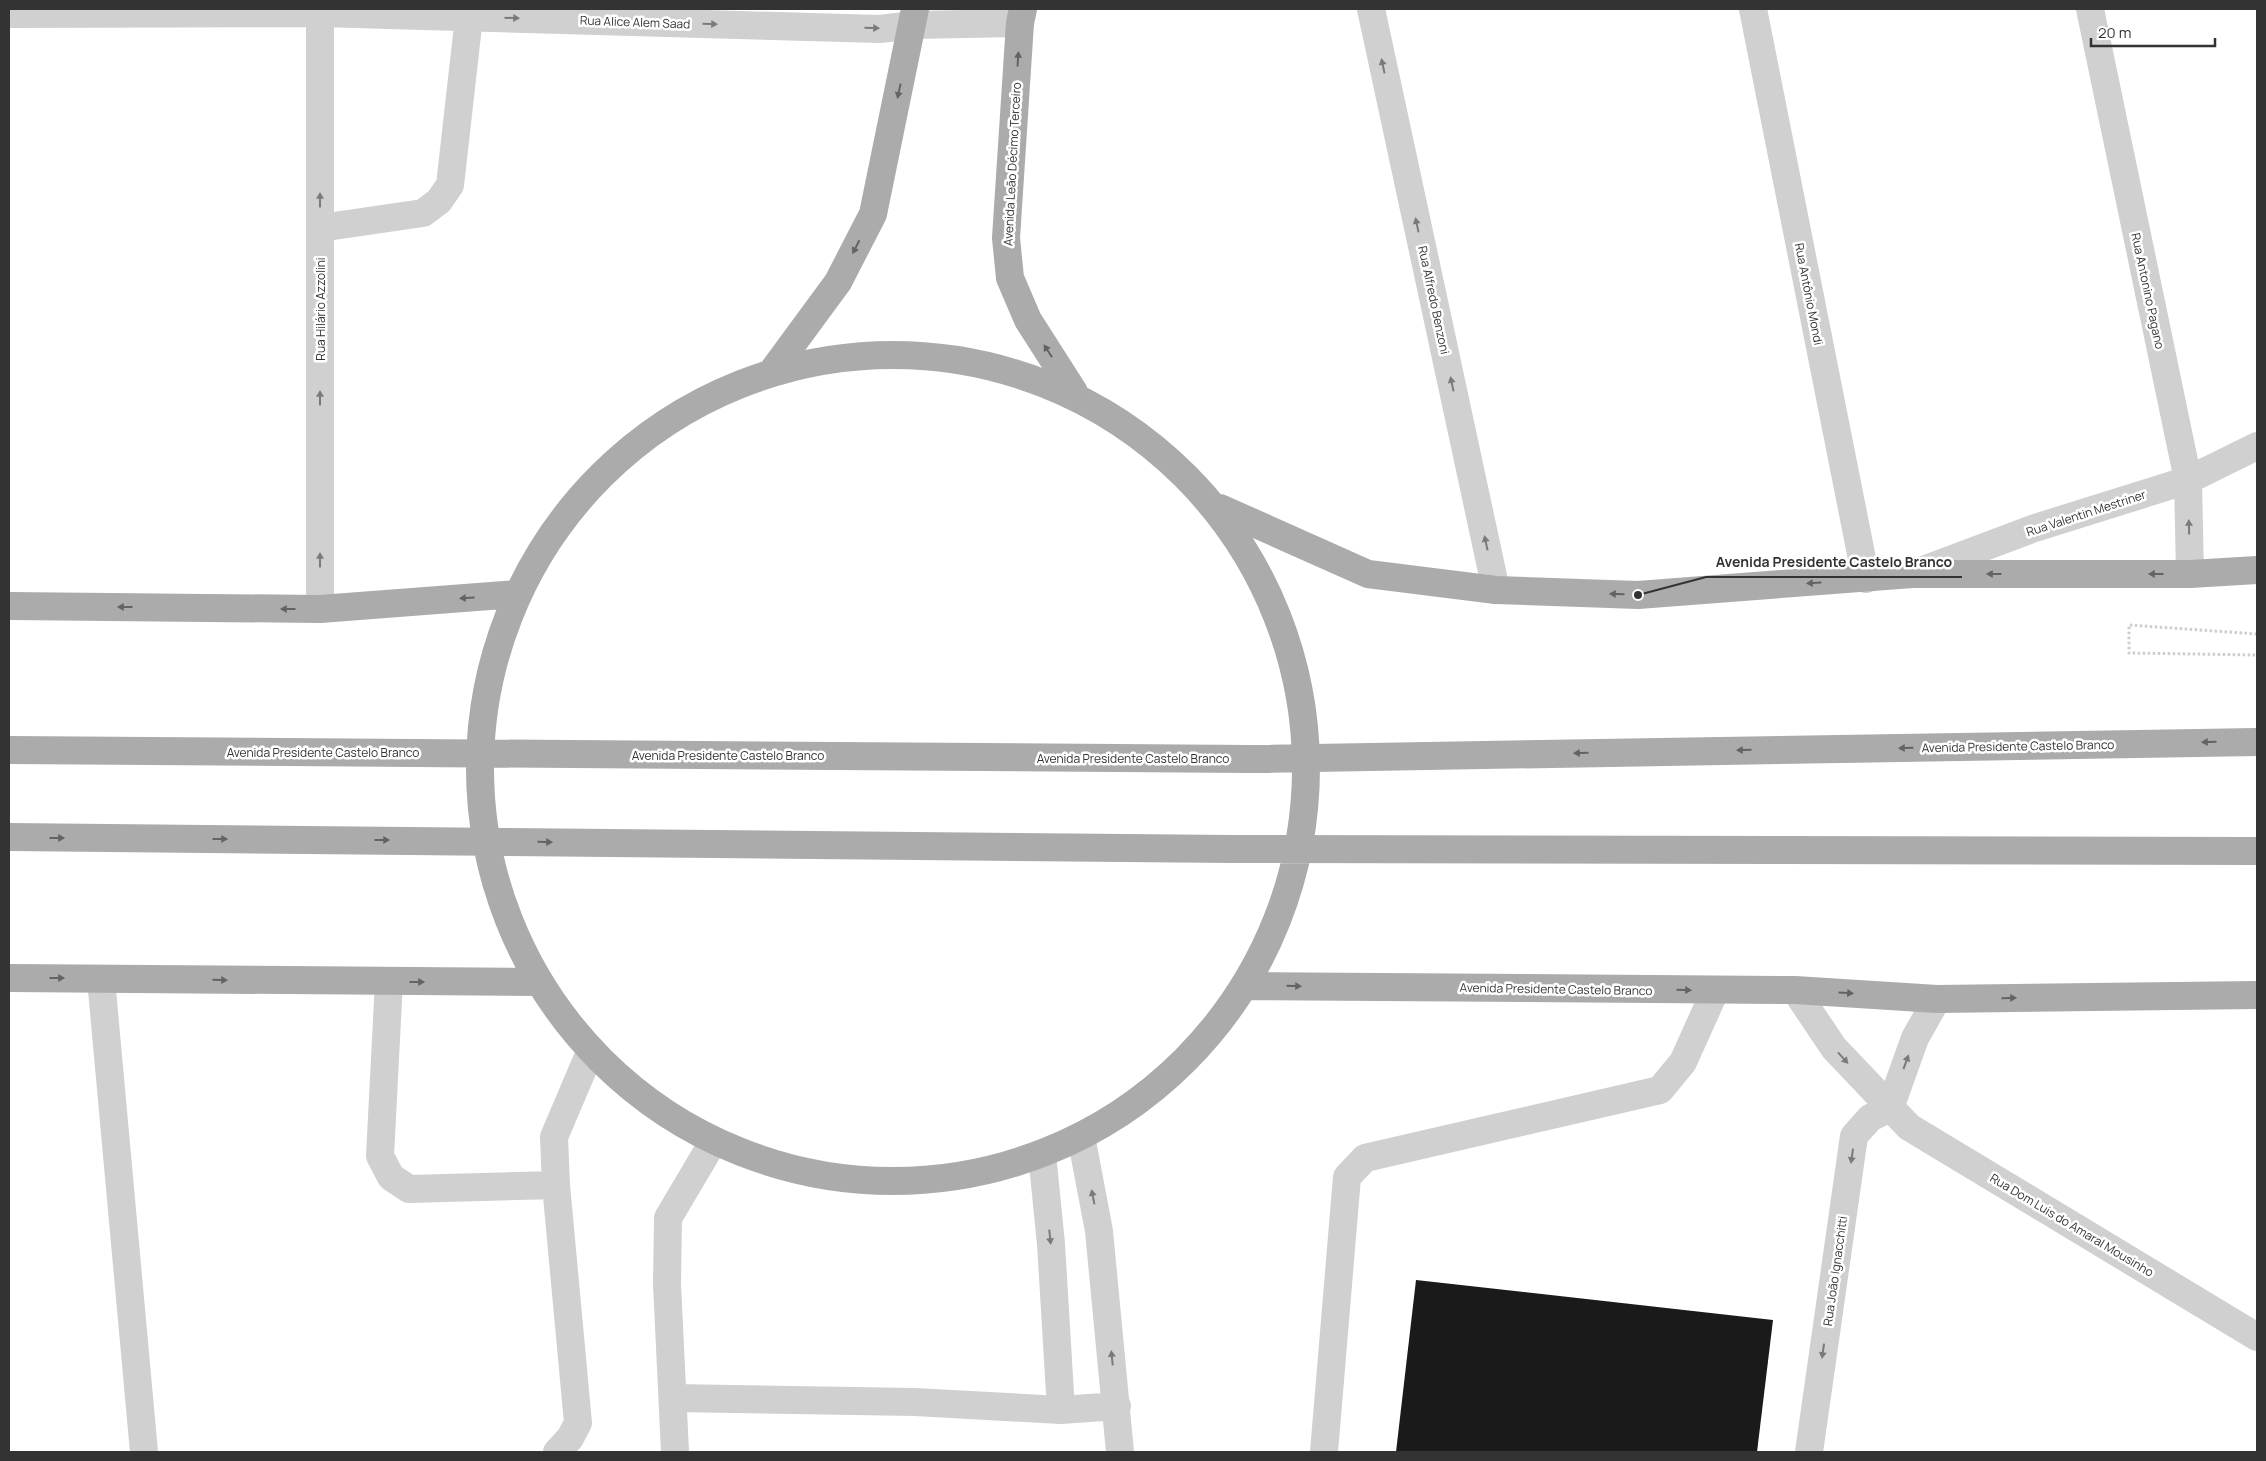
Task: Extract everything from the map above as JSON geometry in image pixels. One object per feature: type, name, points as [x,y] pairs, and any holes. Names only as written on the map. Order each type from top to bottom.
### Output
[{"type":"main road","name":"Avenida Leão Décimo Terceiro","points":[[1022,16],[1006,238],[1010,278],[1028,320],[1074,392]]},
{"type":"main road","points":[[774,369],[838,282],[873,214],[914,17]]},
{"type":"main road","points":[[927,353],[1074,392],[1154,442],[1220,508],[1291,644],[1306,720],[1308,797],[1295,873],[1268,946],[1245,986],[1173,1072],[1081,1136],[1042,1154],[960,1176],[876,1182],[792,1170],[713,1142],[613,1076],[536,982],[510,931],[482,833],[478,732],[500,632],[516,594],[579,495],[668,418],[774,369],[927,353]]},
{"type":"main road","points":[[1220,508],[1368,574],[1496,590],[1638,595],[1912,574],[2190,574],[2257,570]]},
{"type":"main road","points":[[9,606],[320,609],[516,594]]},
{"type":"main road","name":"Avenida Presidente Castelo Branco","points":[[9,750],[1250,759],[2257,742]]},
{"type":"main road","points":[[9,837],[1252,849],[2257,851]]},
{"type":"main road","points":[[9,978],[536,982]]},
{"type":"main road","name":"Avenida Presidente Castelo Branco","points":[[1245,986],[1715,991],[1795,990],[1937,999],[2257,995]]},
{"type":"street","name":"Rua Alfredo Benzoni","points":[[1371,9],[1496,590]]},
{"type":"street","name":"Rua Antônio Mondi","points":[[1753,9],[1866,579]]},
{"type":"street","name":"Rua Antonino Pagano","points":[[2090,9],[2188,480],[2190,574]]},
{"type":"street","name":"Rua Alice Alem Saad","points":[[9,14],[320,11],[880,29],[914,17],[1022,16]]},
{"type":"street","name":"Rua Hilário Azzolini","points":[[320,11],[320,609]]},
{"type":"street","points":[[320,228],[423,213],[439,201],[450,185],[470,17]]},
{"type":"street","name":"Rua Valentin Mestriner","points":[[1912,574],[2032,530],[2188,480],[2257,446]]},
{"type":"street","points":[[101,979],[144,1452]]},
{"type":"street","points":[[389,981],[380,1156],[391,1177],[409,1189],[556,1185]]},
{"type":"street","name":"Rua Dom Luis do Amaral Mousinho","points":[[1795,990],[1834,1048],[1909,1127],[2257,1337]]},
{"type":"street","points":[[1324,1452],[1347,1177],[1365,1158],[1660,1090],[1682,1062],[1715,991]]},
{"type":"street","points":[[1890,1108],[1915,1038],[1937,999]]},
{"type":"street","points":[[557,1452],[570,1438],[578,1423],[556,1185],[554,1137],[591,1050]]},
{"type":"street","name":"Rua João Ignacchitti","points":[[1809,1452],[1854,1136],[1870,1118],[1890,1108]]},
{"type":"street","points":[[1081,1136],[1099,1231],[1120,1452]]},
{"type":"street","points":[[674,1452],[667,1284],[668,1218],[713,1142]]},
{"type":"street","points":[[1042,1154],[1051,1244],[1061,1410]]},
{"type":"street","points":[[673,1398],[915,1402],[1061,1410],[1117,1406]]},
{"type":"path","points":[[2257,634],[2129,625],[2129,653],[2257,655]]},
{"type":"building","points":[[1416,1280],[1773,1320],[1757,1452],[1396,1452]]},
{"type":"place","name":"Avenida Presidente Castelo Branco","points":[[1638,595]]}]
